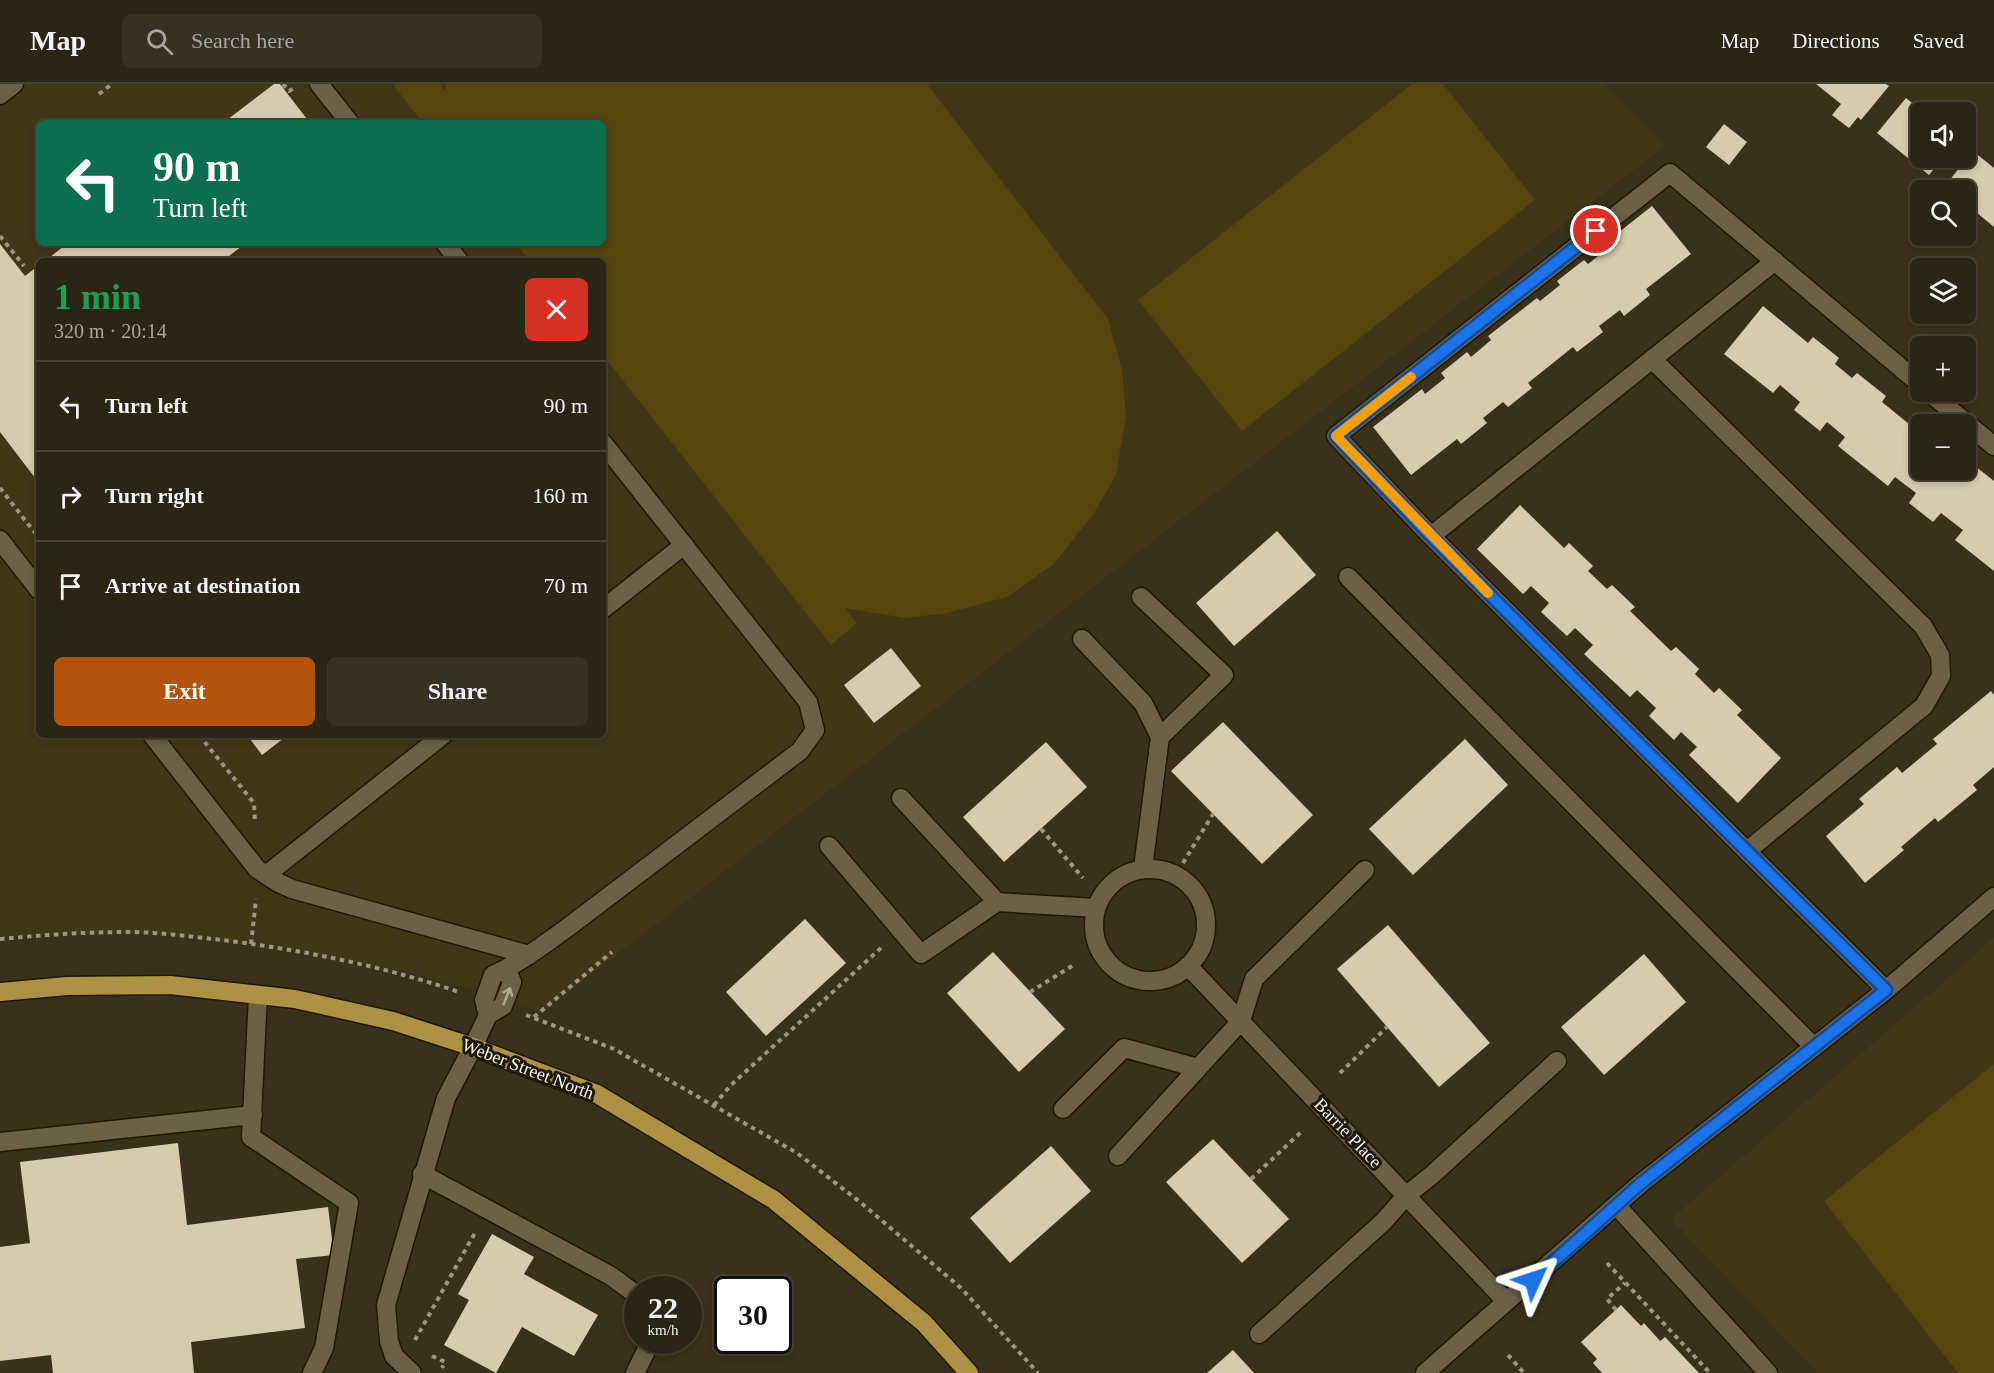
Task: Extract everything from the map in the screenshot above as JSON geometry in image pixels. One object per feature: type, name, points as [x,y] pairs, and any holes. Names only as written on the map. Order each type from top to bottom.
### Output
[{"type":"main road","name":"Weber Street North","points":[[0,992],[67,986],[170,985],[295,999],[393,1021],[473,1047],[597,1094],[774,1200],[924,1323],[969,1373]]},
{"type":"street","points":[[0,95],[14,84]]},
{"type":"street","points":[[319,84],[348,120]]},
{"type":"street","points":[[1886,990],[1431,536],[1336,436],[1670,172],[1910,376]]},
{"type":"street","points":[[447,246],[457,258]]},
{"type":"street","points":[[1431,536],[1775,261]]},
{"type":"street","points":[[1652,359],[1923,626],[1940,655],[1941,676],[1924,706],[1747,851]]},
{"type":"street","points":[[1941,402],[1994,446]]},
{"type":"street","points":[[412,1373],[394,1356],[389,1341],[386,1305],[422,1174],[446,1098],[488,1015],[484,1000],[493,975],[529,955],[800,751],[815,730],[808,702],[606,447]]},
{"type":"street","points":[[0,540],[36,586]]},
{"type":"street","points":[[606,607],[684,545]]},
{"type":"street","points":[[1348,577],[1814,1047]]},
{"type":"street","points":[[1141,597],[1224,675],[1160,737]]},
{"type":"street","points":[[1082,639],[1143,703],[1160,737],[1143,868]]},
{"type":"street","points":[[154,738],[257,869],[266,875],[292,889],[529,955]]},
{"type":"street","points":[[266,875],[439,738]]},
{"type":"street","points":[[901,798],[997,902]]},
{"type":"street","points":[[828,846],[921,954],[997,902],[1096,908]]},
{"type":"street","points":[[1143,868],[1167,871],[1188,884],[1200,899],[1206,917],[1206,932],[1200,950],[1188,966],[1177,974],[1158,980],[1139,980],[1112,966],[1100,950],[1094,928],[1096,908],[1109,886],[1124,875],[1143,868]]},
{"type":"street","points":[[1118,1156],[1241,1021],[1254,979],[1365,870]]},
{"type":"street","points":[[1425,1373],[1616,1205],[1886,990],[1994,897]]},
{"type":"street","name":"Barrie Place","points":[[1188,966],[1506,1301]]},
{"type":"street","points":[[258,995],[251,1137],[349,1203],[324,1348],[312,1373]]},
{"type":"street","points":[[1063,1109],[1124,1048],[1198,1068]]},
{"type":"street","points":[[1259,1334],[1383,1222],[1407,1195],[1557,1060]]},
{"type":"street","points":[[0,1142],[253,1115]]},
{"type":"street","points":[[422,1174],[611,1276],[624,1286]]},
{"type":"street","points":[[1616,1205],[1768,1373]]},
{"type":"street","points":[[635,1373],[644,1354]]},
{"type":"path","points":[[99,94],[112,84]]},
{"type":"path","points":[[284,84],[289,91],[299,84]]},
{"type":"path","points":[[0,236],[24,266]]},
{"type":"path","points":[[0,488],[36,534]]},
{"type":"path","points":[[1183,863],[1213,814]]},
{"type":"path","points":[[1041,829],[1083,879]]},
{"type":"path","points":[[251,944],[255,908]]},
{"type":"path","points":[[533,1017],[612,952]]},
{"type":"path","points":[[714,1105],[731,1085],[874,954]]},
{"type":"path","points":[[1030,992],[1072,966]]},
{"type":"path","points":[[1340,1073],[1387,1028]]},
{"type":"path","points":[[1251,1179],[1301,1132]]},
{"type":"path","points":[[411,1347],[488,1210]]},
{"type":"path","points":[[1607,1263],[1710,1373]]},
{"type":"path","points":[[1616,1310],[1607,1299],[1626,1283]]},
{"type":"path","points":[[428,1354],[445,1362],[442,1368]]},
{"type":"path","points":[[1508,1355],[1524,1373]]},
{"type":"shaded area","points":[[0,84],[1604,84],[1665,146],[541,1013],[463,987],[390,968],[269,945],[145,933],[0,936]]},
{"type":"shaded area","points":[[397,84],[440,84],[445,91],[446,84],[927,84],[1108,319],[1122,370],[1126,416],[1116,475],[1094,513],[1054,564],[1007,597],[947,613],[905,618],[845,608],[857,623],[831,645],[606,359],[606,258],[528,258],[518,246],[606,246],[606,120],[421,120],[394,86]]},
{"type":"shaded area","points":[[1412,84],[1443,84],[1535,200],[1242,431],[1138,300]]},
{"type":"shaded area","points":[[1994,938],[1994,1373],[1817,1373],[1671,1219]]},
{"type":"shaded area","points":[[1994,1064],[1994,1373],[1958,1373],[1824,1201]]},
{"type":"building","points":[[274,84],[280,84],[308,120],[227,120]]},
{"type":"building","points":[[1816,84],[1886,84],[1889,86],[1861,120],[1858,117],[1849,128],[1832,115],[1841,104]]},
{"type":"building","points":[[1906,98],[1911,102],[1910,160],[1877,133]]},
{"type":"building","points":[[1724,124],[1747,142],[1729,165],[1706,147]]},
{"type":"building","points":[[1976,153],[1994,168],[1994,227],[1976,212],[1976,180],[1950,180],[1959,168],[1976,168]]},
{"type":"building","points":[[1920,168],[1935,168],[1929,175]]},
{"type":"building","points":[[1652,206],[1691,254],[1646,289],[1650,295],[1624,316],[1620,310],[1599,326],[1603,332],[1577,352],[1573,347],[1528,383],[1532,388],[1508,407],[1503,402],[1483,418],[1487,423],[1461,444],[1457,439],[1411,475],[1373,427],[1422,389],[1425,394],[1445,378],[1441,373],[1467,352],[1471,357],[1491,340],[1488,336],[1537,298],[1540,301],[1560,285],[1557,281],[1584,260],[1588,264],[1607,249],[1604,244]]},
{"type":"building","points":[[0,244],[25,276],[36,267],[36,479],[0,432]]},
{"type":"building","points":[[64,246],[242,246],[226,258],[49,258]]},
{"type":"building","points":[[1763,306],[1808,343],[1813,337],[1839,358],[1835,364],[1852,378],[1857,373],[1886,396],[1882,402],[1910,425],[1910,480],[1976,480],[1976,467],[1994,481],[1994,571],[1955,540],[1963,530],[1941,513],[1933,522],[1909,503],[1916,493],[1895,477],[1888,486],[1838,446],[1845,437],[1827,422],[1820,431],[1794,410],[1800,402],[1780,385],[1773,393],[1724,354]]},
{"type":"building","points":[[1520,505],[1564,548],[1569,543],[1593,566],[1588,571],[1607,589],[1612,585],[1635,607],[1630,611],[1671,651],[1676,647],[1699,669],[1695,674],[1714,693],[1719,688],[1742,710],[1737,715],[1781,758],[1738,803],[1689,755],[1697,747],[1681,732],[1674,740],[1649,716],[1656,708],[1637,690],[1630,697],[1584,654],[1593,645],[1575,628],[1567,636],[1541,612],[1549,603],[1531,586],[1523,594],[1477,549]]},
{"type":"building","points":[[1277,531],[1316,575],[1234,646],[1196,603]]},
{"type":"building","points":[[891,648],[921,686],[874,723],[844,685]]},
{"type":"building","points":[[1991,691],[1994,695],[1994,767],[1973,785],[1977,790],[1938,822],[1935,818],[1901,847],[1904,850],[1865,883],[1826,836],[1864,804],[1859,799],[1897,767],[1902,773],[1937,744],[1933,739]]},
{"type":"building","points":[[1223,722],[1313,815],[1262,864],[1171,771]]},
{"type":"building","points":[[249,738],[284,738],[262,755]]},
{"type":"building","points":[[1465,739],[1508,785],[1413,875],[1369,829]]},
{"type":"building","points":[[1046,742],[1087,787],[1004,862],[963,817]]},
{"type":"building","points":[[805,919],[846,963],[766,1036],[726,992]]},
{"type":"building","points":[[1388,925],[1490,1043],[1439,1087],[1337,969]]},
{"type":"building","points":[[993,952],[1065,1029],[1019,1072],[947,993]]},
{"type":"building","points":[[1644,954],[1686,1002],[1604,1075],[1561,1027]]},
{"type":"building","points":[[1213,1139],[1289,1219],[1242,1263],[1166,1182]]},
{"type":"building","points":[[178,1143],[187,1225],[328,1207],[334,1255],[296,1259],[305,1328],[191,1342],[194,1373],[53,1373],[51,1355],[0,1361],[0,1247],[30,1243],[20,1162]]},
{"type":"building","points":[[1051,1146],[1091,1191],[1010,1263],[970,1218]]},
{"type":"building","points":[[492,1234],[534,1257],[524,1274],[598,1315],[574,1356],[522,1327],[496,1373],[444,1345],[469,1300],[458,1294]]},
{"type":"building","points":[[1621,1305],[1641,1326],[1644,1323],[1660,1341],[1665,1337],[1699,1373],[1602,1373],[1593,1363],[1597,1359],[1581,1342]]},
{"type":"building","points":[[1233,1350],[1254,1373],[1207,1373]]},
{"type":"slow traffic","points":[[1411,377],[1336,436],[1488,593]]},
{"type":"route","points":[[1533,1280],[1640,1184],[1886,990],[1431,536],[1336,436],[1596,231]]}]
